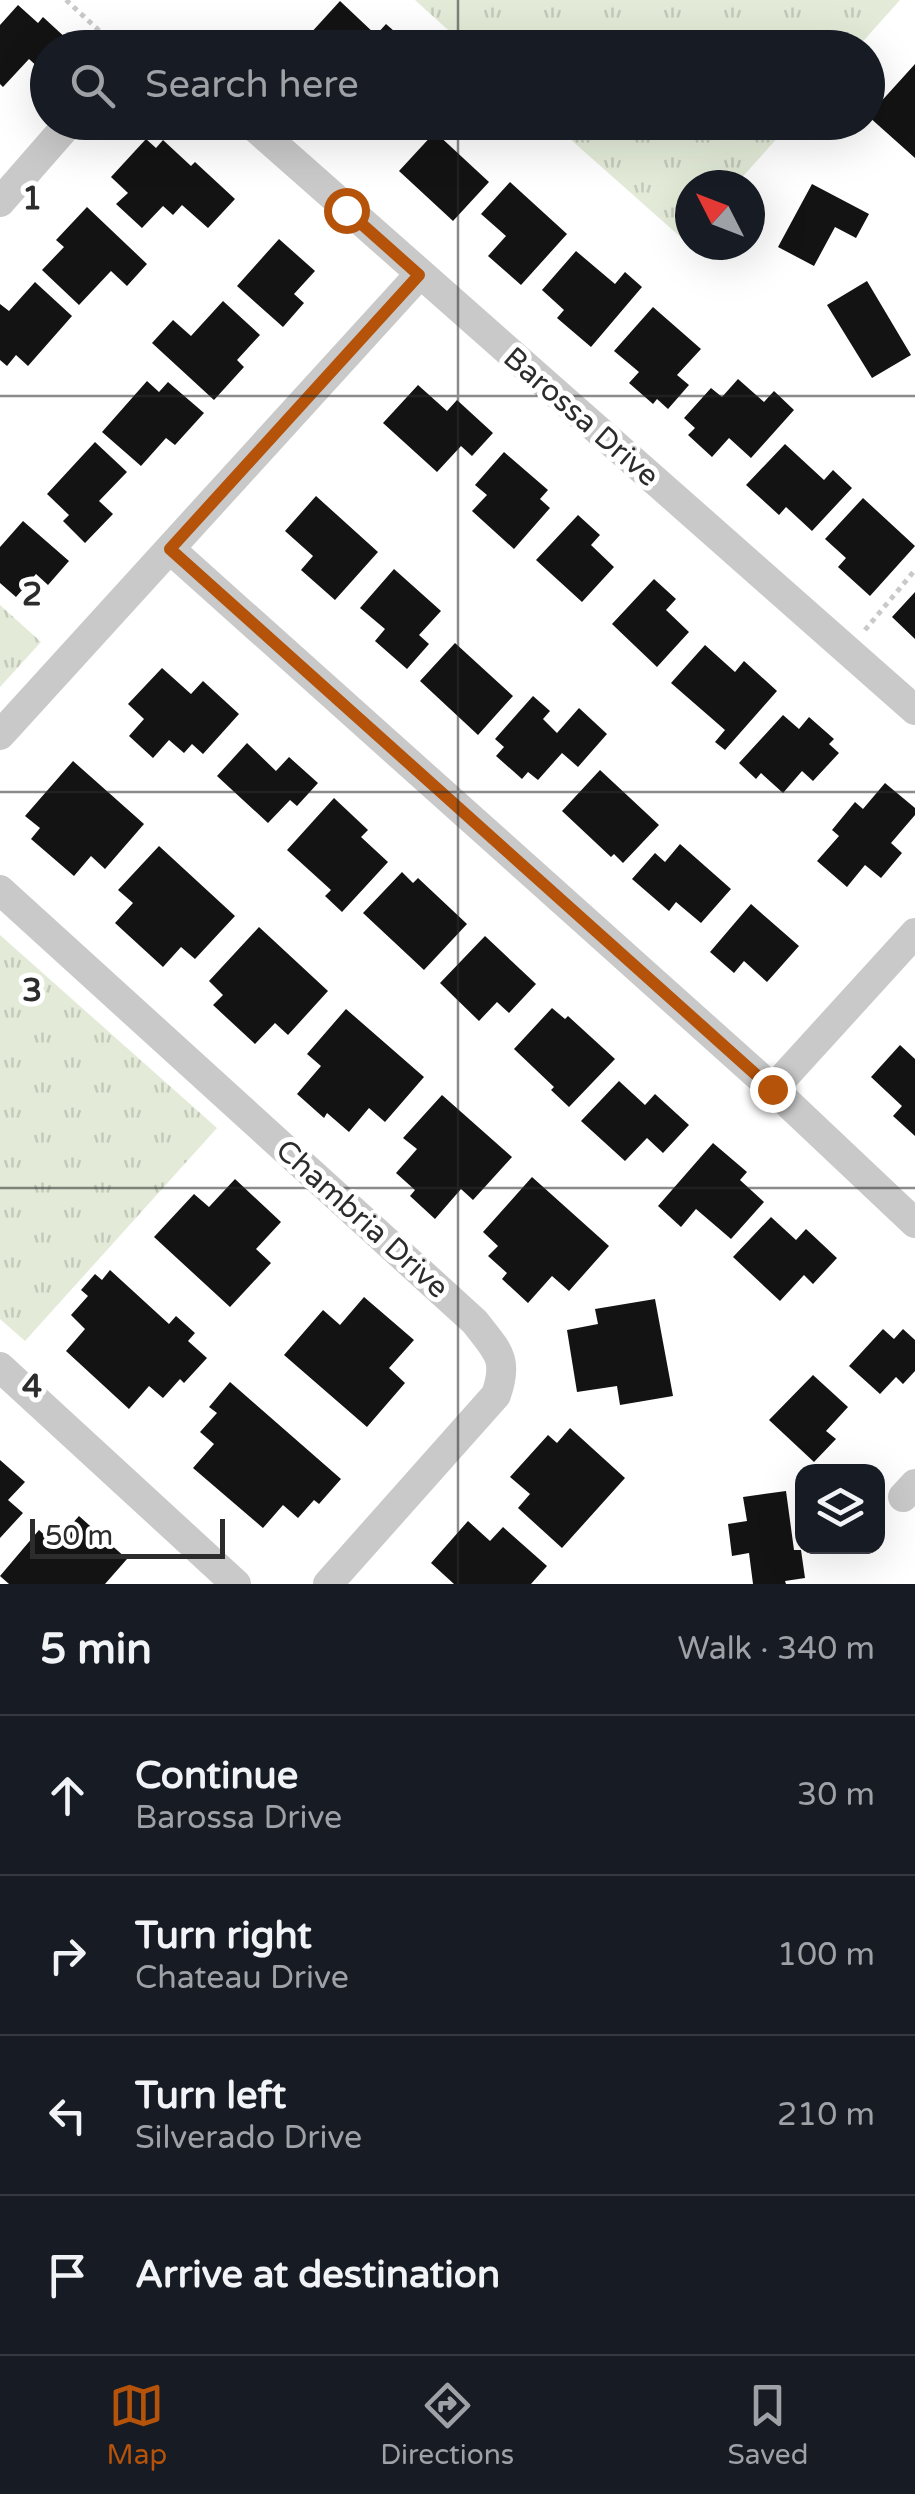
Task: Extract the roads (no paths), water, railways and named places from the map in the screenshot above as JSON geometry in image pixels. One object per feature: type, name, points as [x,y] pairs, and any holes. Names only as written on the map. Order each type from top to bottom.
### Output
[{"type":"street","points":[[0,202],[54,140]]},
{"type":"street","name":"Barossa Drive","points":[[269,140],[915,710]]},
{"type":"street","points":[[0,735],[419,275]]},
{"type":"street","points":[[170,549],[915,1222]]},
{"type":"street","name":"Chambria Drive","points":[[0,890],[475,1322],[503,1360],[504,1374],[496,1395],[328,1584]]},
{"type":"street","points":[[772,1089],[915,933]]},
{"type":"street","points":[[0,1367],[236,1584]]}]
